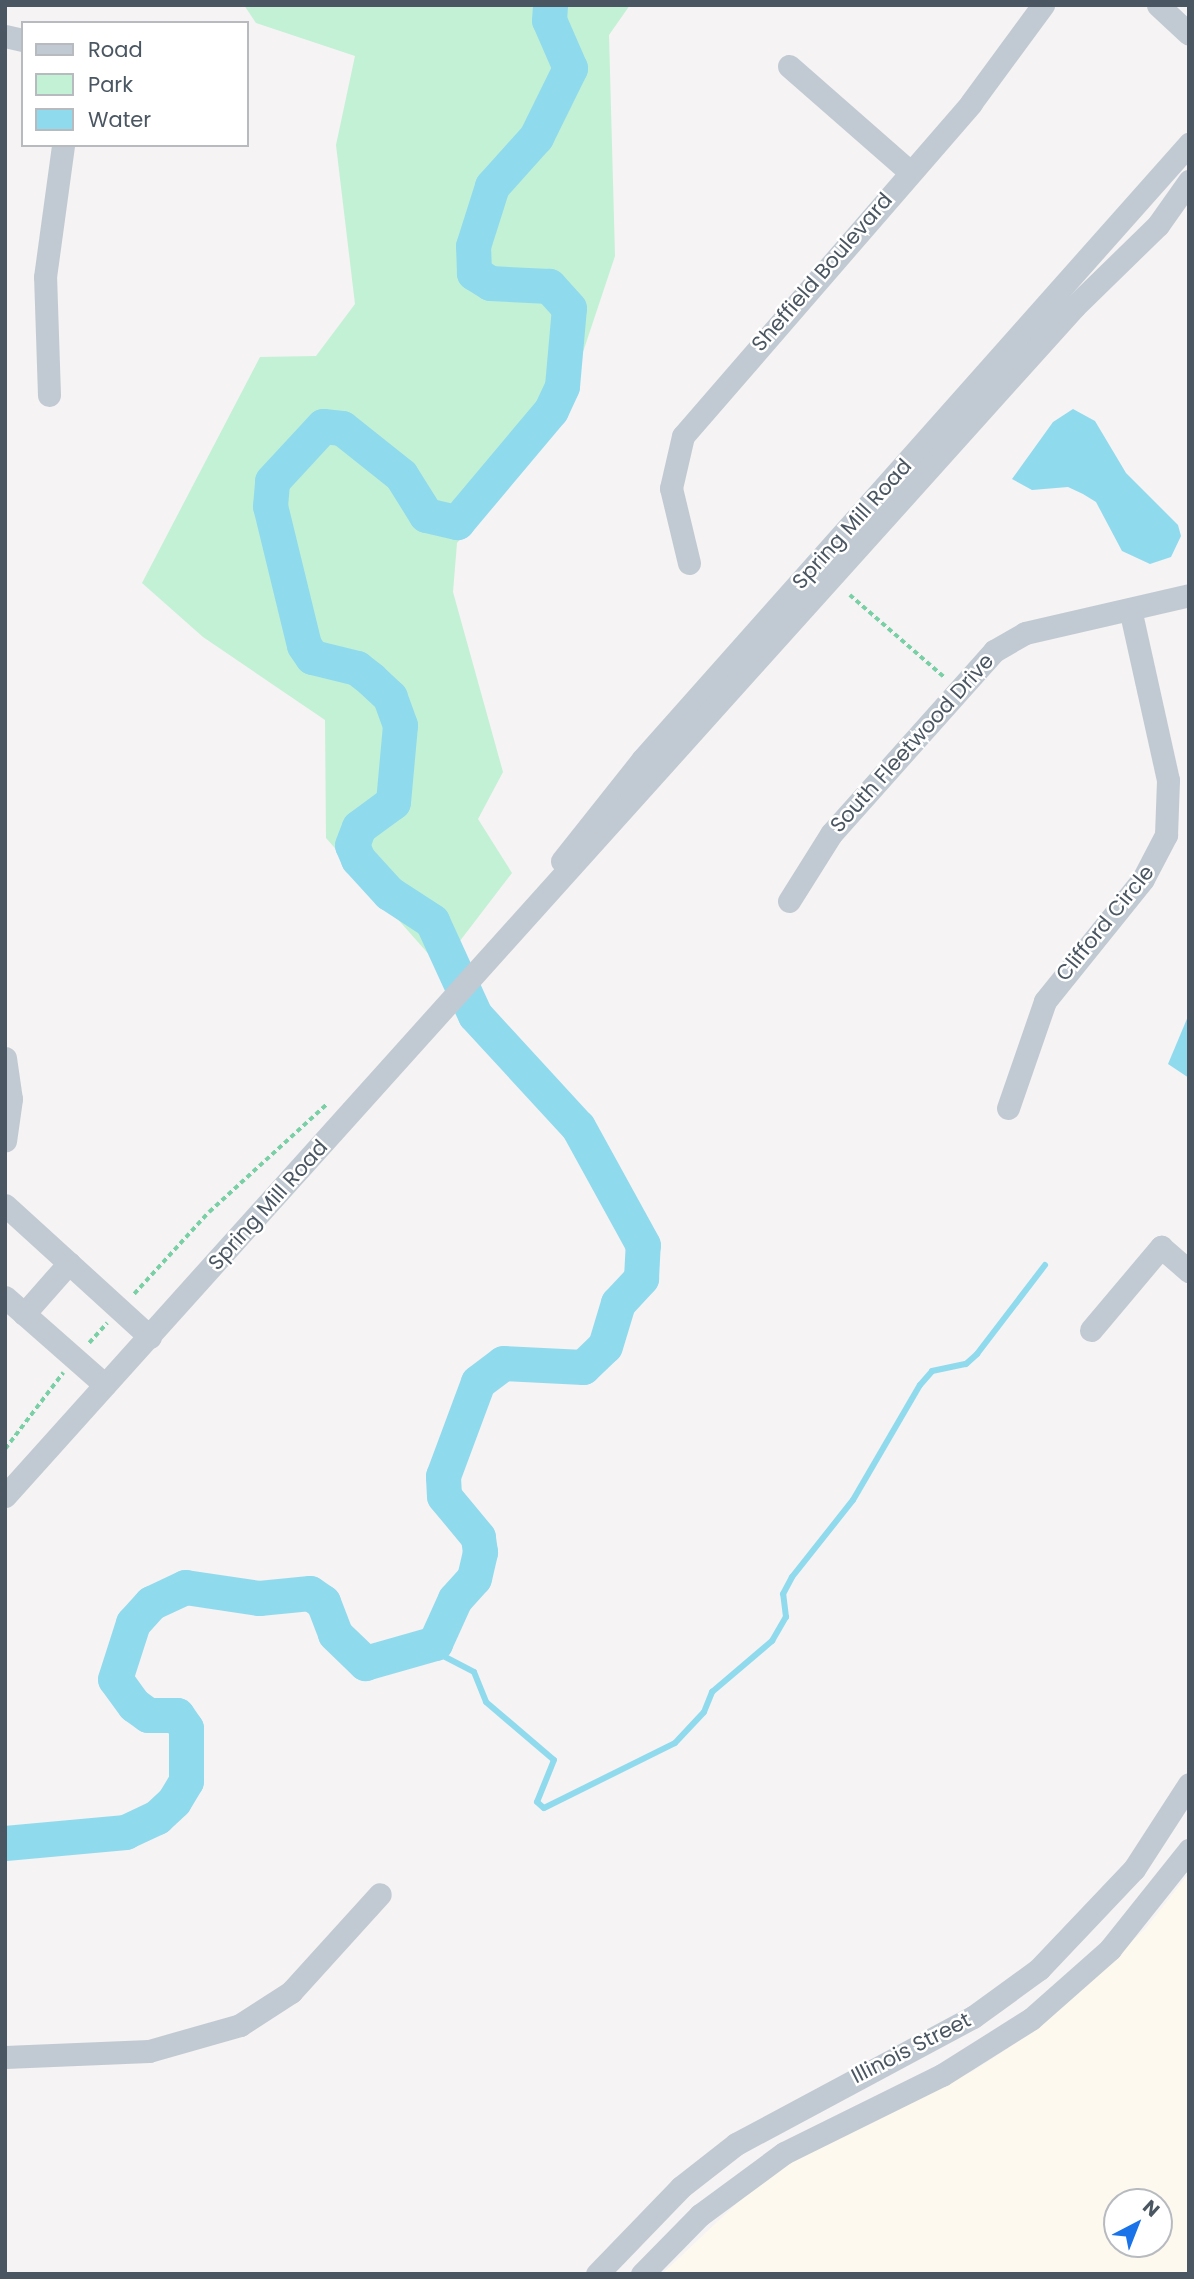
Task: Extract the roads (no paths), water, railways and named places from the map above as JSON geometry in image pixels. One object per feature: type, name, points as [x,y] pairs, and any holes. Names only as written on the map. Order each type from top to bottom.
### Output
[{"type":"street","name":"Sheffield Boulevard","points":[[689,563],[671,488],[683,436],[1008,58],[1043,5]]},
{"type":"street","points":[[1158,5],[1187,32]]},
{"type":"street","points":[[789,66],[910,172]]},
{"type":"street","name":"Spring Mill Road","points":[[529,913],[642,760],[1189,144]]},
{"type":"street","points":[[49,395],[45,277],[63,147]]},
{"type":"street","name":"Spring Mill Road","points":[[5,1496],[1075,306],[1152,232],[1189,181]]},
{"type":"street","name":"South Fleetwood Drive","points":[[789,901],[831,834],[994,650],[1025,633],[1189,595]]},
{"type":"street","name":"Clifford Circle","points":[[1008,1108],[1045,1001],[1143,879],[1166,835],[1168,780],[1130,609]]},
{"type":"street","points":[[5,1058],[11,1099],[5,1141]]},
{"type":"street","points":[[5,1205],[150,1337]]},
{"type":"street","points":[[1091,1330],[1161,1247],[1189,1271]]},
{"type":"street","points":[[24,1314],[69,1263]]},
{"type":"street","points":[[5,1297],[105,1385]]},
{"type":"street","name":"Illinois Street","points":[[597,2274],[681,2187],[736,2144],[974,2017],[1089,1922],[1134,1869],[1189,1784]]},
{"type":"street","name":"Illinois Street","points":[[642,2274],[700,2215],[784,2153],[990,2047],[1102,1957],[1189,1850]]},
{"type":"street","points":[[5,2057],[149,2052],[240,2025],[290,1992],[380,1894]]},
{"type":"street","points":[[974,2017],[990,2047]]},
{"type":"water","points":[[1073,409],[1095,421],[1126,473],[1178,525],[1181,536],[1171,557],[1150,564],[1122,551],[1096,502],[1083,494],[1068,487],[1032,490],[1012,479],[1053,422]]},
{"type":"water","points":[[1189,1014],[1189,1078],[1168,1064]]},
{"type":"waterway","points":[[5,1843],[125,1832],[157,1817],[174,1801],[186,1781],[186,1728],[177,1715],[148,1715],[134,1705],[115,1679],[133,1623],[151,1603],[185,1587],[259,1598],[310,1593],[323,1602],[335,1634],[365,1663],[435,1643],[455,1599],[474,1578],[480,1552],[478,1537],[444,1496],[443,1476],[478,1382],[503,1363],[583,1367],[605,1346],[618,1303],[641,1278],[643,1245],[578,1127],[475,1015],[432,921],[389,893],[358,859],[352,845],[359,827],[393,802],[400,725],[390,697],[371,679],[357,668],[312,657],[304,645],[270,506],[272,481],[323,426],[342,428],[401,475],[426,515],[457,522],[551,410],[562,386],[569,308],[549,286],[490,283],[474,273],[473,246],[492,186],[536,137],[570,68],[549,20],[550,5]]},
{"type":"waterway","points":[[426,1647],[474,1672],[486,1702],[554,1760],[537,1802],[544,1808],[675,1743],[704,1712],[712,1692],[772,1641],[786,1617],[783,1594],[792,1577],[853,1500],[920,1385],[932,1371],[966,1364],[977,1354],[1045,1265]]}]
